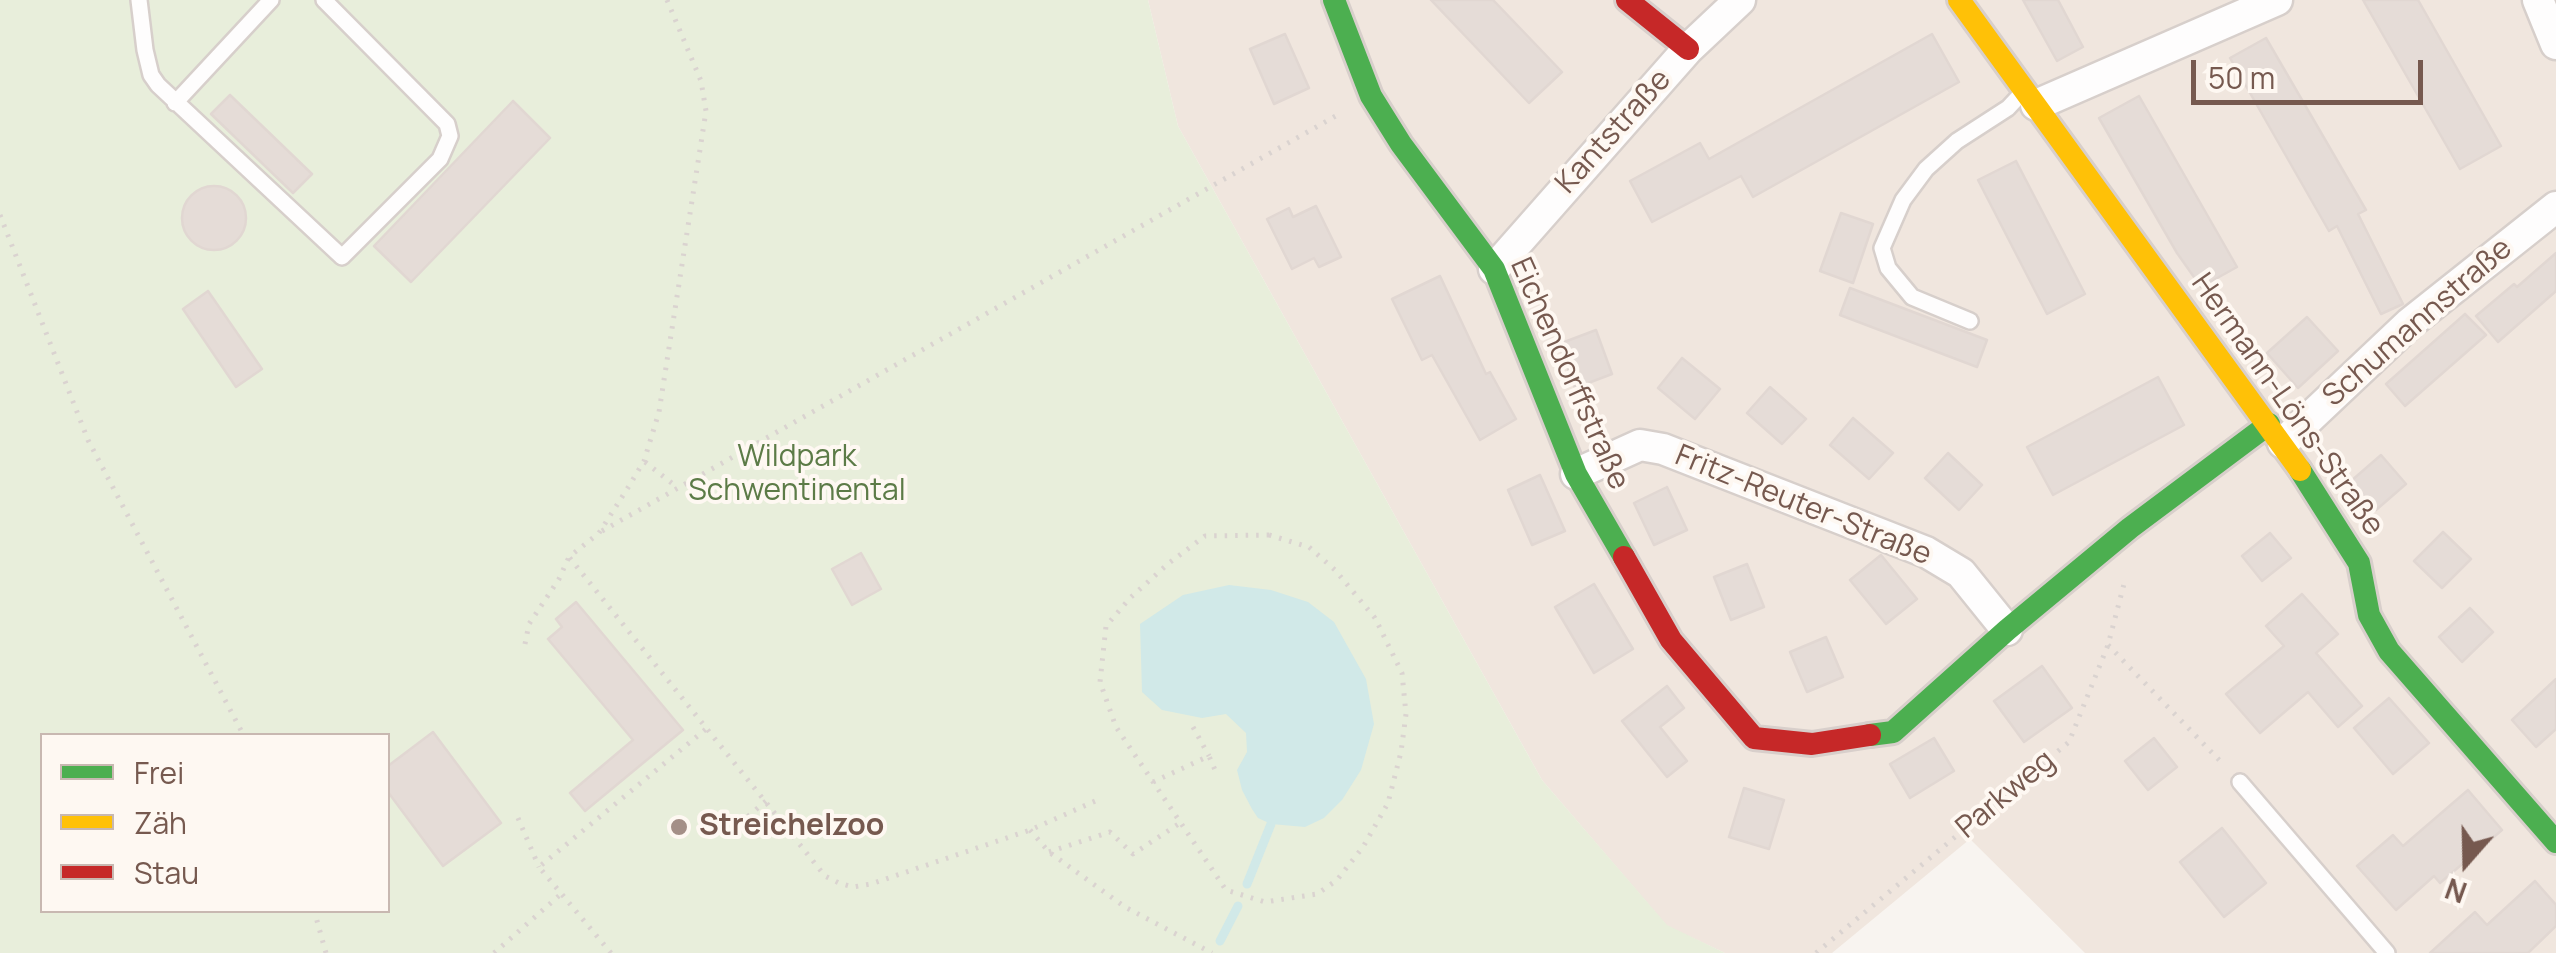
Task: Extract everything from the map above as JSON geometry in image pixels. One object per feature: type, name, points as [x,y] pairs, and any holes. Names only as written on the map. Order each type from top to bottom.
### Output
[{"type":"street","name":"Eichendorffstraße","points":[[1334,0],[1371,96],[1494,269],[1576,474],[1671,640],[1754,738],[1812,744],[1893,732],[2130,528],[2276,433]]},
{"type":"street","points":[[1627,0],[1688,49]]},
{"type":"street","name":"Kantstraße","points":[[1494,269],[1688,49],[1740,0]]},
{"type":"street","name":"Hermann-Löns-Straße","points":[[1960,0],[2276,433],[2359,563],[2369,615],[2389,651],[2556,842]]},
{"type":"street","points":[[2030,98],[2277,0]]},
{"type":"street","points":[[2538,0],[2556,44]]},
{"type":"street","name":"Schumannstraße","points":[[2276,433],[2556,207]]},
{"type":"street","name":"Fritz-Reuter-Straße","points":[[1576,474],[1640,445],[1663,449],[1926,552],[1962,573],[2007,630]]},
{"type":"lane","points":[[140,0],[139,18],[151,75],[175,103],[342,257],[440,159],[450,136],[447,124],[324,0]]},
{"type":"lane","points":[[175,103],[271,0]]},
{"type":"lane","points":[[1970,321],[1912,297],[1888,268],[1882,248],[1902,200],[1926,169],[1957,141],[2030,98]]},
{"type":"lane","points":[[2240,782],[2387,953]]},
{"type":"path","points":[[599,532],[644,461],[659,412],[706,111],[701,81],[667,0]]},
{"type":"path","points":[[525,644],[529,624],[560,578],[569,557],[599,532],[1371,96]]},
{"type":"path","points":[[0,215],[88,440],[242,733]]},
{"type":"path","points":[[644,461],[678,488]]},
{"type":"path","points":[[1270,535],[1309,547],[1335,570],[1375,618],[1402,673],[1406,714],[1402,752],[1388,803],[1363,848],[1337,880],[1317,894],[1264,902],[1226,890],[1153,782],[1116,727],[1100,682],[1106,626],[1130,598],[1204,536],[1270,535]]},
{"type":"path","points":[[569,557],[825,876],[854,887],[871,884],[1030,830],[1102,798]]},
{"type":"path","name":"Parkweg","points":[[1816,953],[2069,742],[2108,645],[2125,578]]},
{"type":"path","points":[[2108,645],[2240,782]]},
{"type":"path","points":[[1193,727],[1215,770]]},
{"type":"path","points":[[539,868],[706,729]]},
{"type":"path","points":[[1153,782],[1210,756]]},
{"type":"path","points":[[732,830],[766,801]]},
{"type":"path","points":[[518,818],[539,868],[611,953]]},
{"type":"path","points":[[1049,852],[1110,832],[1133,854],[1180,823]]},
{"type":"path","points":[[1030,830],[1049,852],[1124,907],[1212,953]]},
{"type":"path","points":[[494,953],[561,894]]},
{"type":"path","points":[[315,913],[326,953]]},
{"type":"shaded area","points":[[1148,0],[2556,0],[2556,953],[2085,953],[1970,839],[1832,953],[1725,953],[1667,926],[1542,780],[1178,126]]},
{"type":"green space","name":"Wildpark Schwentinental","points":[[0,0],[1148,0],[1178,126],[1542,780],[1667,925],[1725,953],[0,953]]},
{"type":"water","points":[[1229,585],[1271,590],[1308,602],[1334,622],[1366,679],[1374,724],[1361,770],[1342,800],[1324,818],[1305,827],[1271,824],[1258,818],[1242,790],[1237,770],[1247,752],[1246,733],[1226,714],[1202,718],[1162,710],[1142,692],[1140,624],[1183,595]]},
{"type":"building","points":[[1431,0],[1493,0],[1562,72],[1529,103]]},
{"type":"building","points":[[2023,0],[2058,0],[2083,47],[2057,61]]},
{"type":"building","points":[[2363,0],[2418,0],[2501,146],[2460,169]]},
{"type":"building","points":[[1285,34],[1309,88],[1274,104],[1250,49]]},
{"type":"building","points":[[1932,34],[1959,82],[1753,197],[1741,176],[1652,222],[1630,181],[1700,143],[1709,159]]},
{"type":"building","points":[[2266,38],[2366,210],[2358,214],[2403,304],[2381,314],[2337,226],[2329,231],[2230,58]]},
{"type":"building","points":[[230,95],[312,174],[293,193],[211,114]]},
{"type":"building","points":[[2139,96],[2237,267],[2201,287],[2099,118]]},
{"type":"building","points":[[513,101],[550,138],[411,282],[374,246]]},
{"type":"building","points":[[2016,161],[2085,294],[2047,314],[1978,180]]},
{"type":"building","points":[[214,186],[236,196],[246,218],[236,240],[214,250],[192,240],[182,218],[192,196]]},
{"type":"building","points":[[1316,206],[1341,257],[1319,267],[1314,258],[1292,269],[1267,219],[1289,208],[1293,217]]},
{"type":"building","points":[[1841,213],[1873,224],[1853,283],[1820,271]]},
{"type":"building","points":[[2556,253],[2556,291],[2498,342],[2476,316]]},
{"type":"building","points":[[1440,276],[1486,374],[1490,372],[1516,419],[1480,440],[1432,355],[1422,360],[1392,299]]},
{"type":"building","points":[[1850,288],[1987,340],[1977,367],[1840,315]]},
{"type":"building","points":[[208,291],[262,369],[236,387],[183,309]]},
{"type":"building","points":[[2465,314],[2486,335],[2405,406],[2386,384]]},
{"type":"building","points":[[2307,317],[2338,351],[2298,388],[2267,353]]},
{"type":"building","points":[[1596,330],[1612,374],[1575,388],[1559,344]]},
{"type":"building","points":[[1682,358],[1720,389],[1695,419],[1658,388]]},
{"type":"building","points":[[2158,377],[2184,425],[2053,495],[2027,447]]},
{"type":"building","points":[[1770,387],[1806,419],[1782,444],[1747,413]]},
{"type":"building","points":[[1853,418],[1893,453],[1869,479],[1830,445]]},
{"type":"building","points":[[1948,453],[1982,485],[1959,510],[1925,478]]},
{"type":"building","points":[[2381,455],[2406,484],[2376,510],[2351,481]]},
{"type":"building","points":[[1540,475],[1565,531],[1532,545],[1508,490]]},
{"type":"building","points":[[1667,487],[1687,530],[1654,545],[1634,503]]},
{"type":"building","points":[[2443,532],[2471,559],[2442,588],[2414,561]]},
{"type":"building","points":[[2270,533],[2291,558],[2262,581],[2242,556]]},
{"type":"building","points":[[861,553],[881,589],[852,605],[832,569]]},
{"type":"building","points":[[1881,555],[1917,599],[1886,624],[1850,580]]},
{"type":"building","points":[[1747,564],[1764,607],[1731,620],[1714,577]]},
{"type":"building","points":[[1594,584],[1633,649],[1594,673],[1555,607]]},
{"type":"building","points":[[2302,594],[2338,634],[2316,653],[2362,706],[2338,727],[2308,692],[2260,733],[2226,694],[2284,646],[2266,626]]},
{"type":"building","points":[[576,602],[683,730],[585,811],[570,793],[633,740],[548,639],[562,627],[556,619]]},
{"type":"building","points":[[2470,608],[2493,632],[2462,662],[2439,637]]},
{"type":"building","points":[[1826,637],[1843,677],[1807,692],[1790,652]]},
{"type":"building","points":[[2042,666],[2072,708],[2024,742],[1994,701]]},
{"type":"building","points":[[2556,679],[2556,729],[2536,747],[2512,720]]},
{"type":"building","points":[[1667,686],[1684,708],[1660,727],[1687,761],[1667,777],[1622,721]]},
{"type":"building","points":[[2389,698],[2429,743],[2393,774],[2354,728]]},
{"type":"building","points":[[433,732],[501,823],[443,866],[390,795],[390,764]]},
{"type":"building","points":[[1934,738],[1954,771],[1910,798],[1890,764]]},
{"type":"building","points":[[2154,738],[2177,767],[2148,790],[2125,761]]},
{"type":"building","points":[[1744,788],[1784,800],[1769,849],[1729,837]]},
{"type":"building","points":[[2468,790],[2502,830],[2440,883],[2434,876],[2396,910],[2357,866],[2393,835],[2403,846]]},
{"type":"building","points":[[2222,828],[2266,883],[2224,917],[2180,862]]},
{"type":"building","points":[[2535,881],[2556,905],[2556,926],[2528,953],[2430,953],[2475,912],[2487,925]]},
{"type":"waterway","points":[[1247,884],[1271,824]]},
{"type":"waterway","points":[[1220,941],[1238,906]]},
{"type":"traffic: fast","points":[[1334,0],[1371,96],[1401,144],[1494,269],[1576,474],[1624,557]]},
{"type":"traffic: fast","points":[[1870,735],[1893,732],[2130,528],[2269,424]]},
{"type":"traffic: fast","points":[[2300,470],[2359,563],[2369,615],[2389,651],[2556,842]]},
{"type":"traffic: slow","points":[[1959,0],[2300,470]]},
{"type":"traffic: jam","points":[[1627,0],[1688,49]]},
{"type":"traffic: jam","points":[[1624,557],[1671,640],[1754,738],[1812,744],[1870,735]]},
{"type":"place","name":"Streichelzoo","points":[[679,827]]}]
